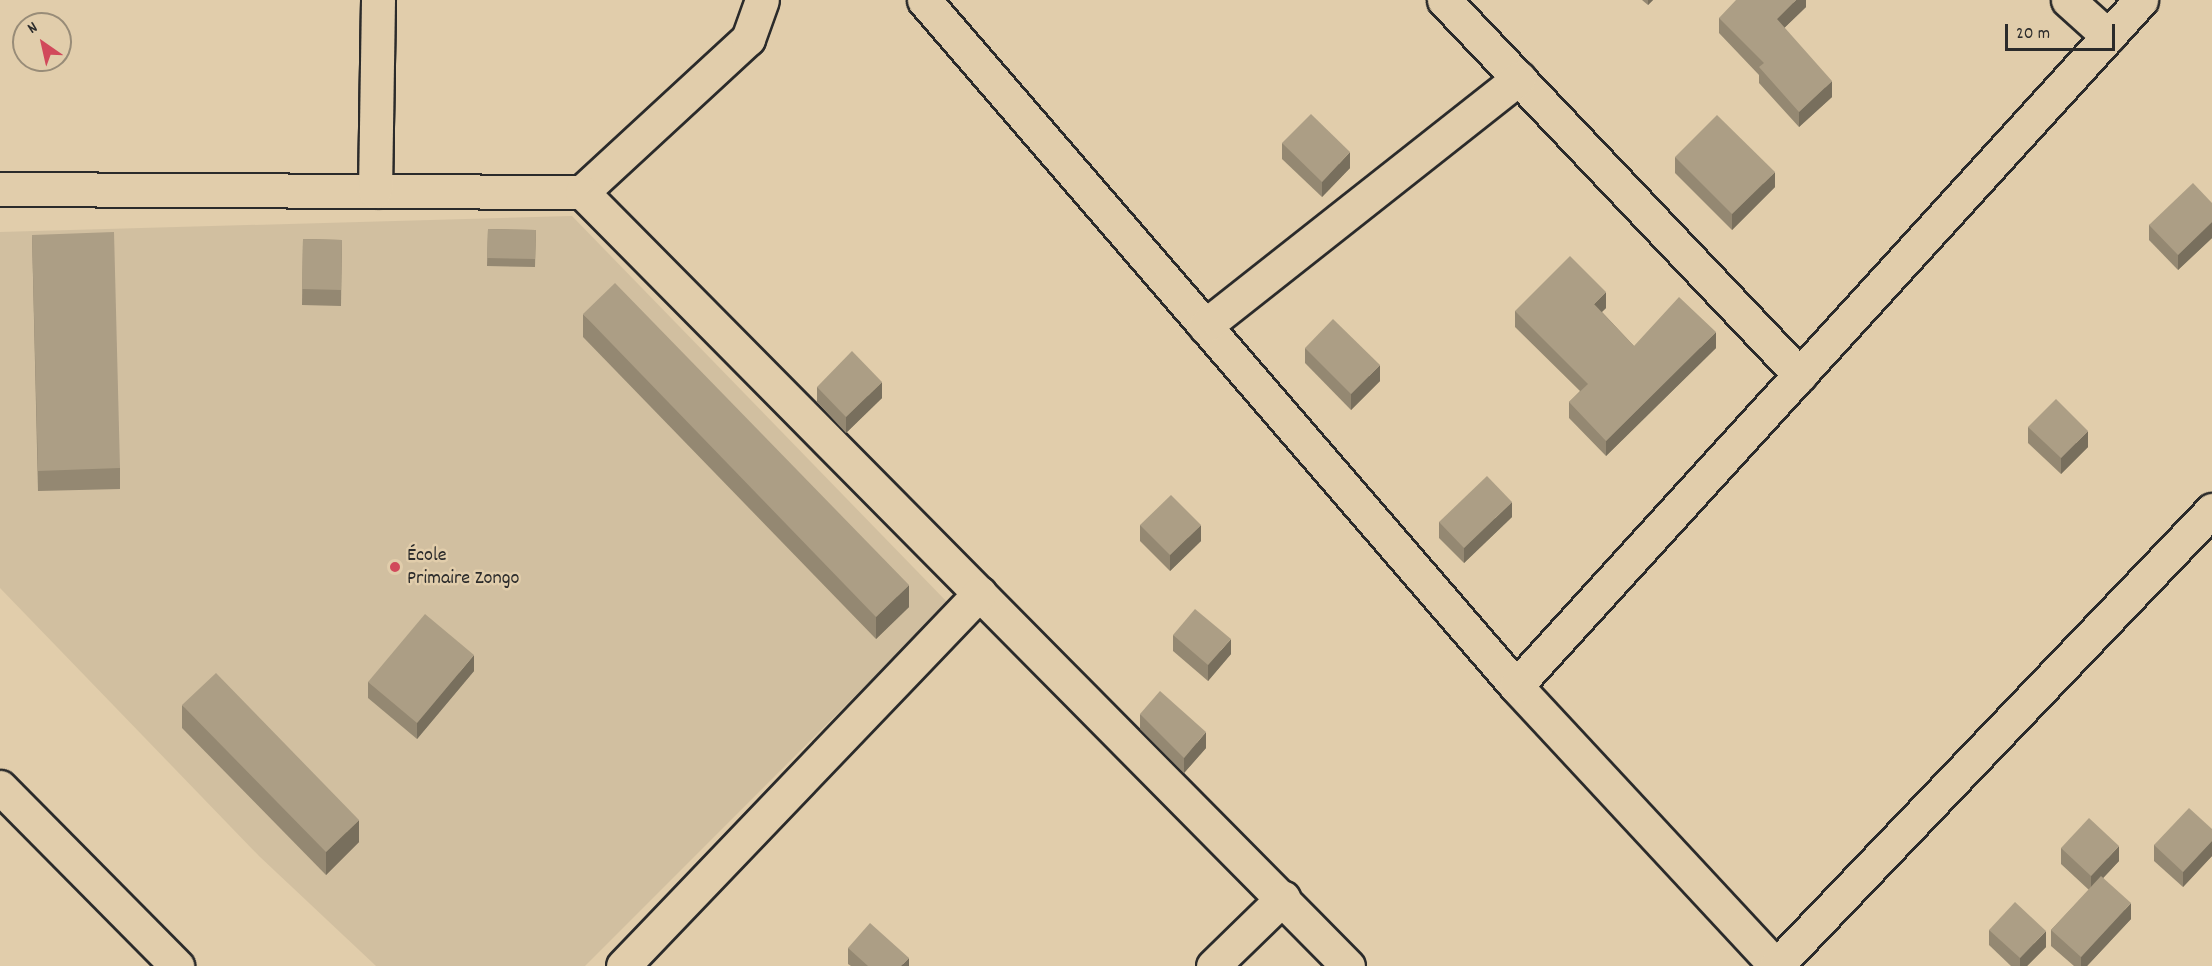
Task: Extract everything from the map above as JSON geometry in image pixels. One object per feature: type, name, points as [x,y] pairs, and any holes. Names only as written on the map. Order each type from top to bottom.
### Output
[{"type":"street","points":[[375,191],[378,0]]},
{"type":"street","points":[[0,189],[582,192],[748,39],[762,0]]},
{"type":"street","points":[[924,0],[1516,686],[1776,966],[2212,510]]},
{"type":"street","points":[[1444,0],[1800,375]]},
{"type":"street","points":[[2068,0],[2108,36]]},
{"type":"street","points":[[1516,686],[2141,0]]},
{"type":"street","points":[[1205,326],[1519,78]]},
{"type":"street","points":[[582,192],[1348,966]]},
{"type":"street","points":[[622,966],[980,593]]},
{"type":"street","points":[[0,786],[177,966]]},
{"type":"street","points":[[1213,966],[1283,898]]},
{"type":"shaded area","points":[[572,216],[948,603],[585,966],[376,966],[259,856],[0,588],[0,232]]},
{"type":"building","points":[[1736,0],[1796,0],[1777,19],[1832,81],[1799,112],[1759,67],[1764,63],[1719,18]]},
{"type":"building","points":[[1311,114],[1350,152],[1322,182],[1282,143]]},
{"type":"building","points":[[1717,115],[1775,172],[1732,214],[1675,157]]},
{"type":"building","points":[[2193,183],[2212,203],[2212,222],[2178,255],[2149,225]]},
{"type":"building","points":[[488,229],[536,230],[535,259],[487,258]]},
{"type":"building","points":[[114,232],[120,468],[38,471],[32,235]]},
{"type":"building","points":[[303,239],[342,240],[341,290],[302,289]]},
{"type":"building","points":[[1570,256],[1606,292],[1594,304],[1634,346],[1679,297],[1716,332],[1606,441],[1569,402],[1588,384],[1515,311]]},
{"type":"building","points":[[615,283],[909,585],[876,617],[583,314]]},
{"type":"building","points":[[1333,319],[1380,365],[1351,394],[1305,348]]},
{"type":"building","points":[[852,351],[882,382],[846,417],[817,387]]},
{"type":"building","points":[[2056,399],[2088,431],[2061,458],[2028,427]]},
{"type":"building","points":[[1487,476],[1512,502],[1464,548],[1439,522]]},
{"type":"building","points":[[1171,495],[1201,525],[1170,555],[1140,525]]},
{"type":"building","points":[[1195,609],[1231,639],[1208,665],[1173,635]]},
{"type":"building","points":[[425,614],[474,655],[417,723],[368,682]]},
{"type":"building","points":[[216,673],[359,820],[326,852],[182,705]]},
{"type":"building","points":[[1160,691],[1206,732],[1184,758],[1140,714]]},
{"type":"building","points":[[2189,808],[2212,829],[2212,841],[2183,872],[2154,845]]},
{"type":"building","points":[[2089,818],[2119,846],[2091,876],[2061,848]]},
{"type":"building","points":[[2101,876],[2131,903],[2081,957],[2051,930]]},
{"type":"building","points":[[2015,902],[2046,931],[2020,958],[1989,930]]},
{"type":"building","points":[[870,923],[909,958],[901,966],[868,966],[848,948]]},
{"type":"place","name":"École Primaire Zongo","points":[[395,567]]}]
